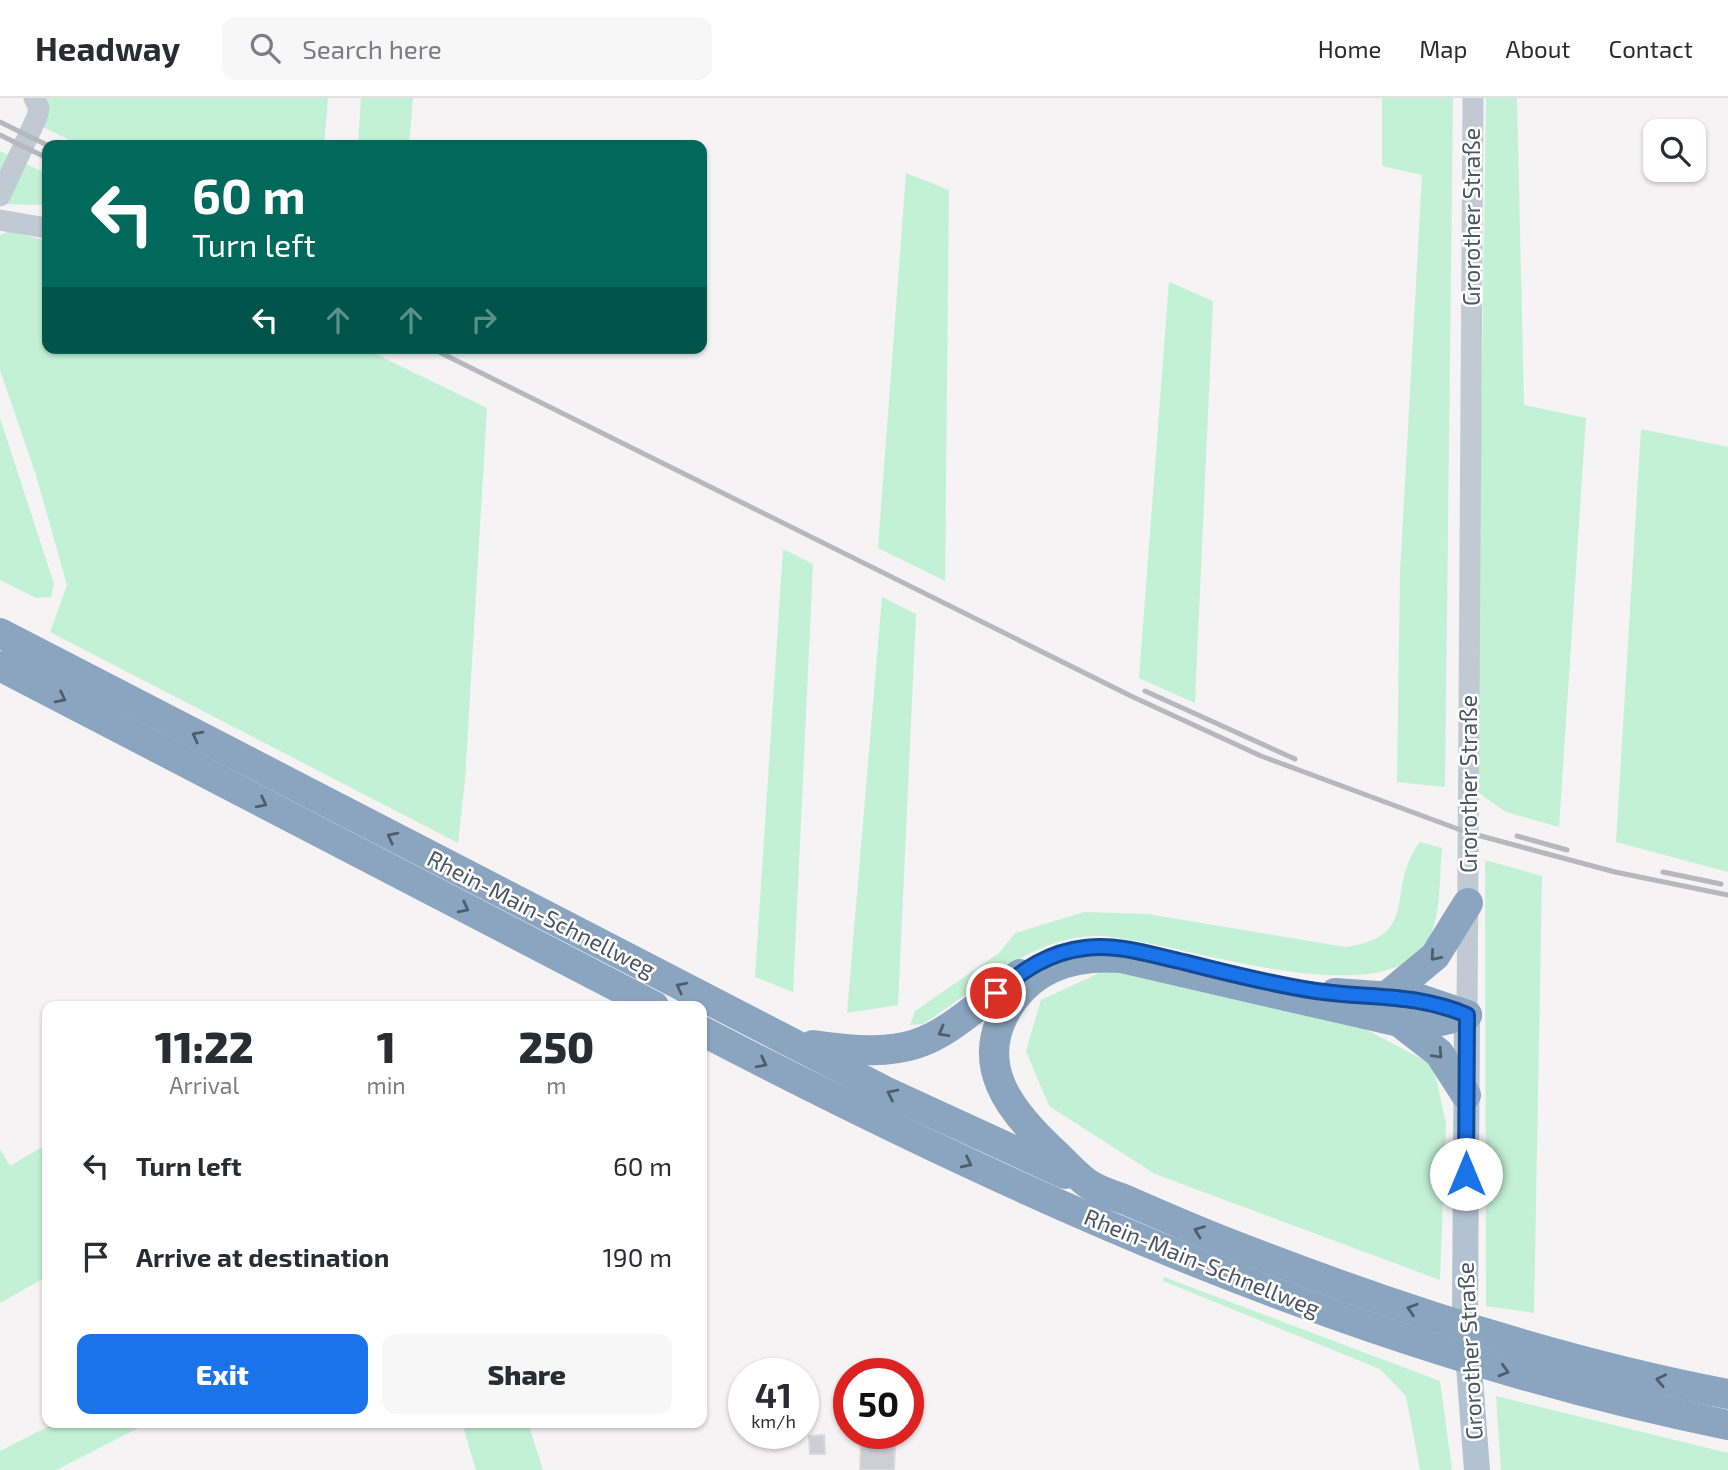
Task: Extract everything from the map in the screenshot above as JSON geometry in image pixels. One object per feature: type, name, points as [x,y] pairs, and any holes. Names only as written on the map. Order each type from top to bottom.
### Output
[{"type":"highway","name":"Rhein-Main-Schnellweg","points":[[0,633],[785,1040],[986,1139],[1088,1184],[1280,1264],[1391,1302],[1585,1362],[1728,1394]]},
{"type":"highway","name":"Rhein-Main-Schnellweg","points":[[0,666],[644,1001]]},
{"type":"highway","points":[[1393,1009],[1435,956],[1468,904]]},
{"type":"highway","points":[[785,1040],[871,1052],[921,1043],[964,1020],[1036,963],[1056,954],[1085,948],[1133,950],[1315,991],[1393,1009],[1424,1025],[1467,1015]]},
{"type":"highway","points":[[1088,1184],[1016,1115],[997,1074],[996,1044],[1004,1014],[1022,989],[1046,970],[1074,960],[1121,958],[1393,1009],[1439,1053],[1466,1095]]},
{"type":"highway","name":"Rhein-Main-Schnellweg","points":[[707,1033],[1012,1185],[1204,1266],[1322,1312],[1450,1355],[1543,1382],[1728,1425]]},
{"type":"highway","points":[[1674,1414],[1728,1436]]},
{"type":"main road","name":"Grorother Straße","points":[[1467,1015],[1465,1280],[1471,1414],[1477,1470]]},
{"type":"street","name":"Grorother Straße","points":[[1467,1015],[1473,98]]},
{"type":"street","points":[[0,196],[36,108]]},
{"type":"street","points":[[0,220],[42,227]]},
{"type":"green space","points":[[41,98],[328,98],[324,140],[70,140],[41,126]]},
{"type":"green space","points":[[361,98],[413,98],[409,140],[358,140]]},
{"type":"green space","points":[[1382,98],[1453,98],[1445,787],[1397,782],[1400,573],[1422,175],[1382,166]]},
{"type":"green space","points":[[1486,98],[1517,98],[1524,405],[1586,418],[1559,827],[1506,812],[1476,791]]},
{"type":"green space","points":[[0,151],[42,172],[42,205],[0,204]]},
{"type":"green space","points":[[906,173],[949,190],[945,581],[878,548]]},
{"type":"green space","points":[[9,231],[42,240],[42,354],[375,354],[487,408],[465,780],[458,843],[50,632],[67,585],[36,475],[0,370],[0,235]]},
{"type":"green space","points":[[1169,282],[1213,301],[1195,703],[1139,678]]},
{"type":"green space","points":[[0,418],[54,584],[51,597],[36,598],[0,580]]},
{"type":"green space","points":[[1641,429],[1728,447],[1728,872],[1616,842]]},
{"type":"green space","points":[[783,549],[813,564],[793,992],[755,977]]},
{"type":"green space","points":[[882,597],[916,614],[898,1005],[847,1013]]},
{"type":"green space","points":[[1420,842],[1442,848],[1438,908],[1427,942],[1403,964],[1367,974],[1323,975],[1223,960],[1134,940],[1101,936],[1076,938],[1051,944],[1028,954],[1006,966],[923,1024],[910,1025],[915,1011],[999,953],[1015,933],[1084,912],[1147,914],[1345,947],[1369,942],[1385,933],[1394,922],[1404,876]]},
{"type":"green space","points":[[1485,860],[1542,876],[1534,1313],[1486,1306]]},
{"type":"green space","points":[[1108,969],[1367,1030],[1433,1065],[1446,1123],[1440,1280],[1155,1174],[1049,1106],[1026,1051],[1041,1000]]},
{"type":"green space","points":[[42,1147],[42,1279],[0,1303],[0,1149],[10,1166]]},
{"type":"green space","points":[[1164,1277],[1440,1381],[1452,1470],[1420,1470],[1406,1396],[1380,1369],[1163,1281]]},
{"type":"green space","points":[[1496,1396],[1728,1453],[1728,1470],[1501,1470]]},
{"type":"green space","points":[[45,1428],[138,1428],[56,1470],[0,1470],[0,1451]]},
{"type":"green space","points":[[463,1428],[530,1428],[543,1470],[476,1470]]},
{"type":"building","points":[[819,1435],[824,1435],[825,1454],[810,1454],[810,1449],[819,1449]]},
{"type":"building","points":[[861,1449],[895,1449],[894,1470],[860,1470]]},
{"type":"railway","points":[[0,122],[42,143]]},
{"type":"railway","points":[[0,135],[42,156]]},
{"type":"railway","points":[[443,354],[1133,697],[1261,756],[1466,832],[1615,872],[1728,895]]},
{"type":"railway","points":[[1145,691],[1295,759]]},
{"type":"railway","points":[[1517,836],[1567,850]]},
{"type":"railway","points":[[1663,872],[1721,884]]},
{"type":"route","points":[[996,993],[1029,967],[1056,954],[1101,947],[1133,950],[1315,991],[1364,996],[1388,995],[1444,1005],[1467,1015],[1466,1174]]}]
